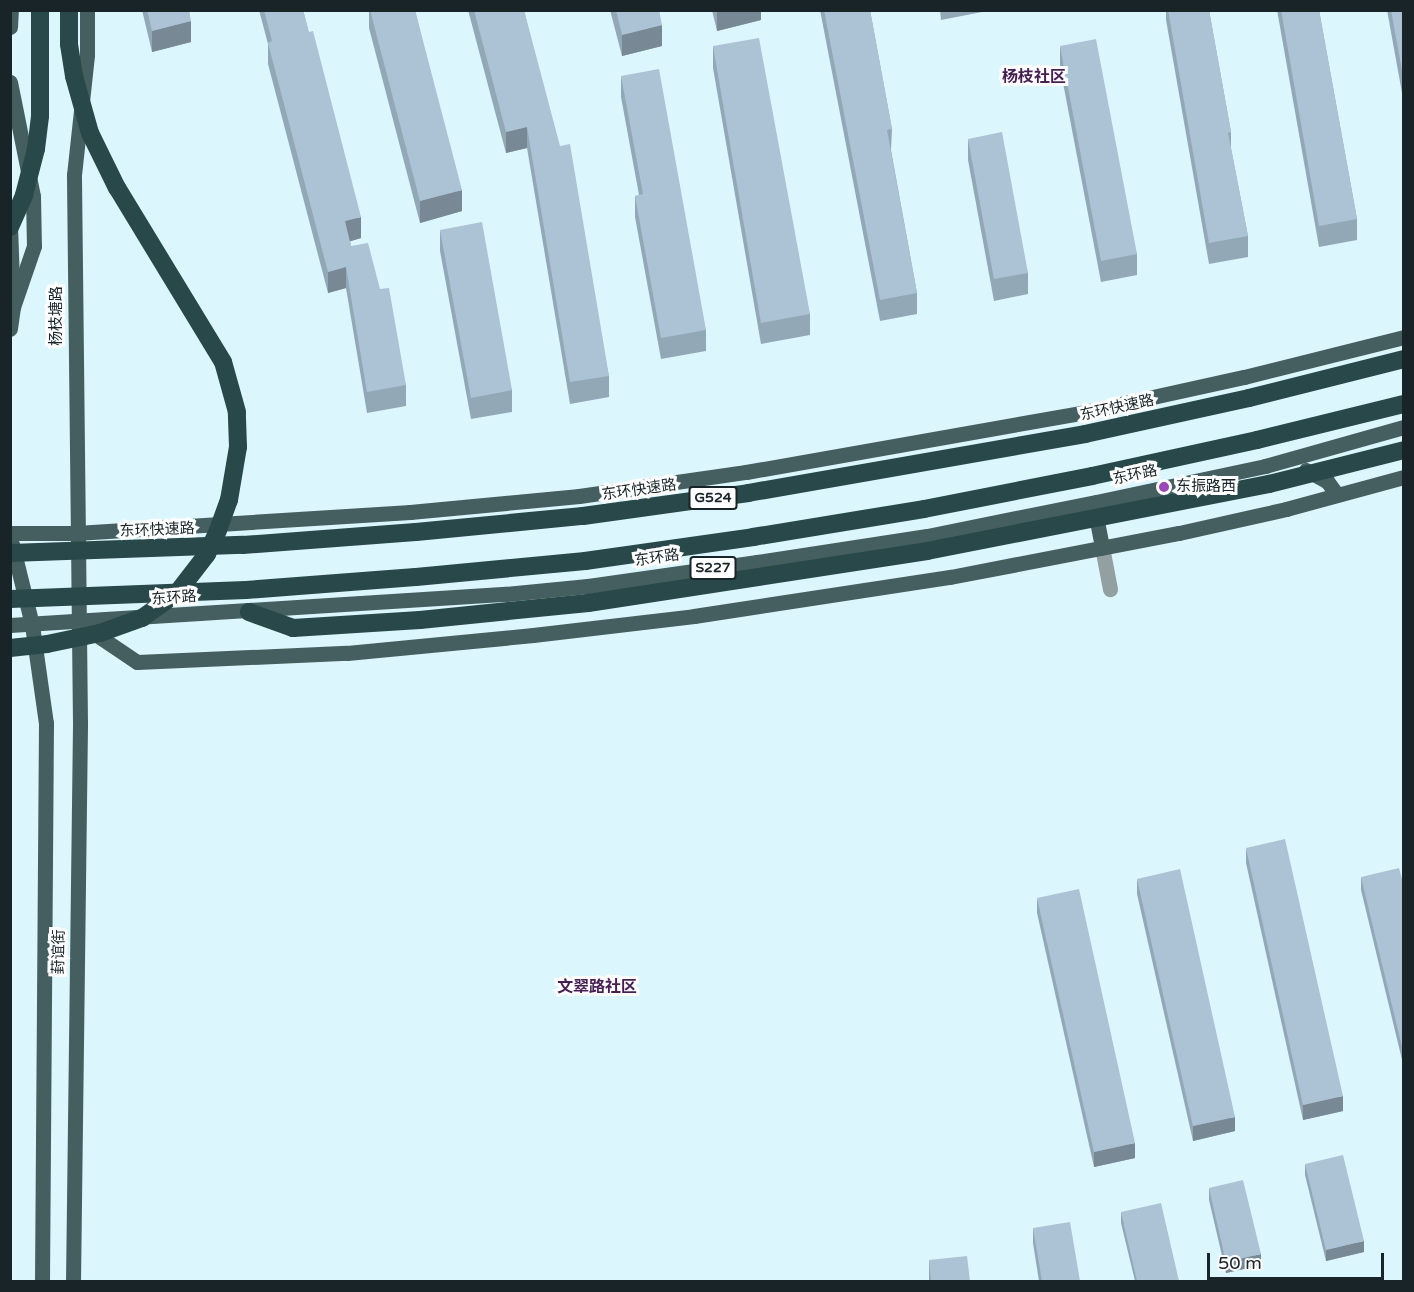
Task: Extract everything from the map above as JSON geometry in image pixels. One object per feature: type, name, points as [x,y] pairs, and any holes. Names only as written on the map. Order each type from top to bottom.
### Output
[{"type":"highway","points":[[10,226],[24,195],[36,149],[40,116],[40,10]]},
{"type":"highway","points":[[10,648],[47,644],[100,633],[142,618],[177,593],[207,554],[218,530],[228,500],[238,447],[237,412],[223,362],[117,188],[90,133],[74,76],[69,44],[69,10]]},
{"type":"highway","name":"东环快速路","points":[[10,553],[243,545],[416,532],[583,516],[736,495],[1085,434],[1248,398],[1404,359]]},
{"type":"highway","points":[[10,599],[246,590],[416,577],[585,561],[730,541],[924,508],[1092,476],[1257,440],[1404,404]]},
{"type":"highway","points":[[249,612],[293,628],[420,620],[588,603],[927,551],[1258,486],[1404,450]]},
{"type":"main road","points":[[10,10],[10,27]]},
{"type":"main road","name":"杨枝塘路","points":[[78,622],[74,175],[87,55],[87,10]]},
{"type":"main road","points":[[10,82],[33,196],[34,216],[34,246],[13,307]]},
{"type":"main road","points":[[10,226],[13,307],[10,329]]},
{"type":"main road","points":[[10,533],[76,534],[494,505],[746,472],[1080,413],[1244,377],[1404,337]]},
{"type":"main road","name":"东环路","points":[[10,625],[249,612],[588,586],[927,536],[1265,466],[1404,427]]},
{"type":"main road","points":[[1265,466],[1297,466],[1327,481],[1337,495]]},
{"type":"main road","points":[[78,622],[137,662],[347,653],[694,616],[950,577],[1286,509],[1404,477]]},
{"type":"main road","points":[[1102,547],[1096,516],[1106,500]]},
{"type":"main road","points":[[10,539],[33,625]]},
{"type":"main road","name":"葑谊街","points":[[73,1281],[80,723],[78,622]]},
{"type":"main road","name":"葑谊街","points":[[33,625],[46,723],[42,1281]]},
{"type":"lane","points":[[1102,547],[1110,590]]},
{"type":"building","points":[[147,10],[189,10],[191,21],[152,31]]},
{"type":"building","points":[[264,10],[303,10],[309,32],[313,31],[361,217],[345,221],[351,246],[368,243],[380,289],[389,288],[406,385],[367,392],[346,267],[328,272],[268,43],[272,41]]},
{"type":"building","points":[[370,10],[415,10],[462,190],[420,201]]},
{"type":"building","points":[[474,10],[524,10],[560,146],[570,144],[609,376],[570,382],[527,127],[506,132]]},
{"type":"building","points":[[616,10],[659,10],[662,25],[622,35]]},
{"type":"building","points":[[824,10],[870,10],[892,129],[887,130],[917,293],[880,300]]},
{"type":"building","points":[[1168,10],[1209,10],[1231,132],[1228,133],[1248,236],[1209,243]]},
{"type":"building","points":[[1281,10],[1319,10],[1357,219],[1319,226]]},
{"type":"building","points":[[1391,10],[1404,10],[1404,82]]},
{"type":"building","points":[[759,38],[810,314],[761,323],[713,46]]},
{"type":"building","points":[[1096,39],[1137,254],[1101,261],[1060,46]]},
{"type":"building","points":[[659,69],[706,330],[661,338],[635,196],[643,194],[621,76]]},
{"type":"building","points":[[1002,132],[1028,273],[994,279],[968,139]]},
{"type":"building","points":[[482,222],[512,390],[471,398],[440,230]]},
{"type":"building","points":[[1285,839],[1343,1096],[1303,1105],[1246,848]]},
{"type":"building","points":[[1399,868],[1404,886],[1404,1055],[1361,877]]},
{"type":"building","points":[[1180,869],[1235,1117],[1193,1126],[1137,879]]},
{"type":"building","points":[[1079,889],[1135,1143],[1094,1152],[1037,898]]},
{"type":"building","points":[[1343,1155],[1364,1241],[1326,1250],[1305,1164]]},
{"type":"building","points":[[1243,1180],[1261,1254],[1226,1262],[1209,1188]]},
{"type":"building","points":[[1161,1203],[1179,1281],[1137,1281],[1121,1212]]},
{"type":"building","points":[[1070,1222],[1080,1281],[1042,1281],[1033,1228]]},
{"type":"building","points":[[967,1256],[970,1281],[931,1281],[929,1260]]},
{"type":"place","name":"东振路西","points":[[1164,487]]},
{"type":"district","name":"杨枝社区","points":[[1034,77]]},
{"type":"district","name":"文翠路社区","points":[[597,987]]}]
